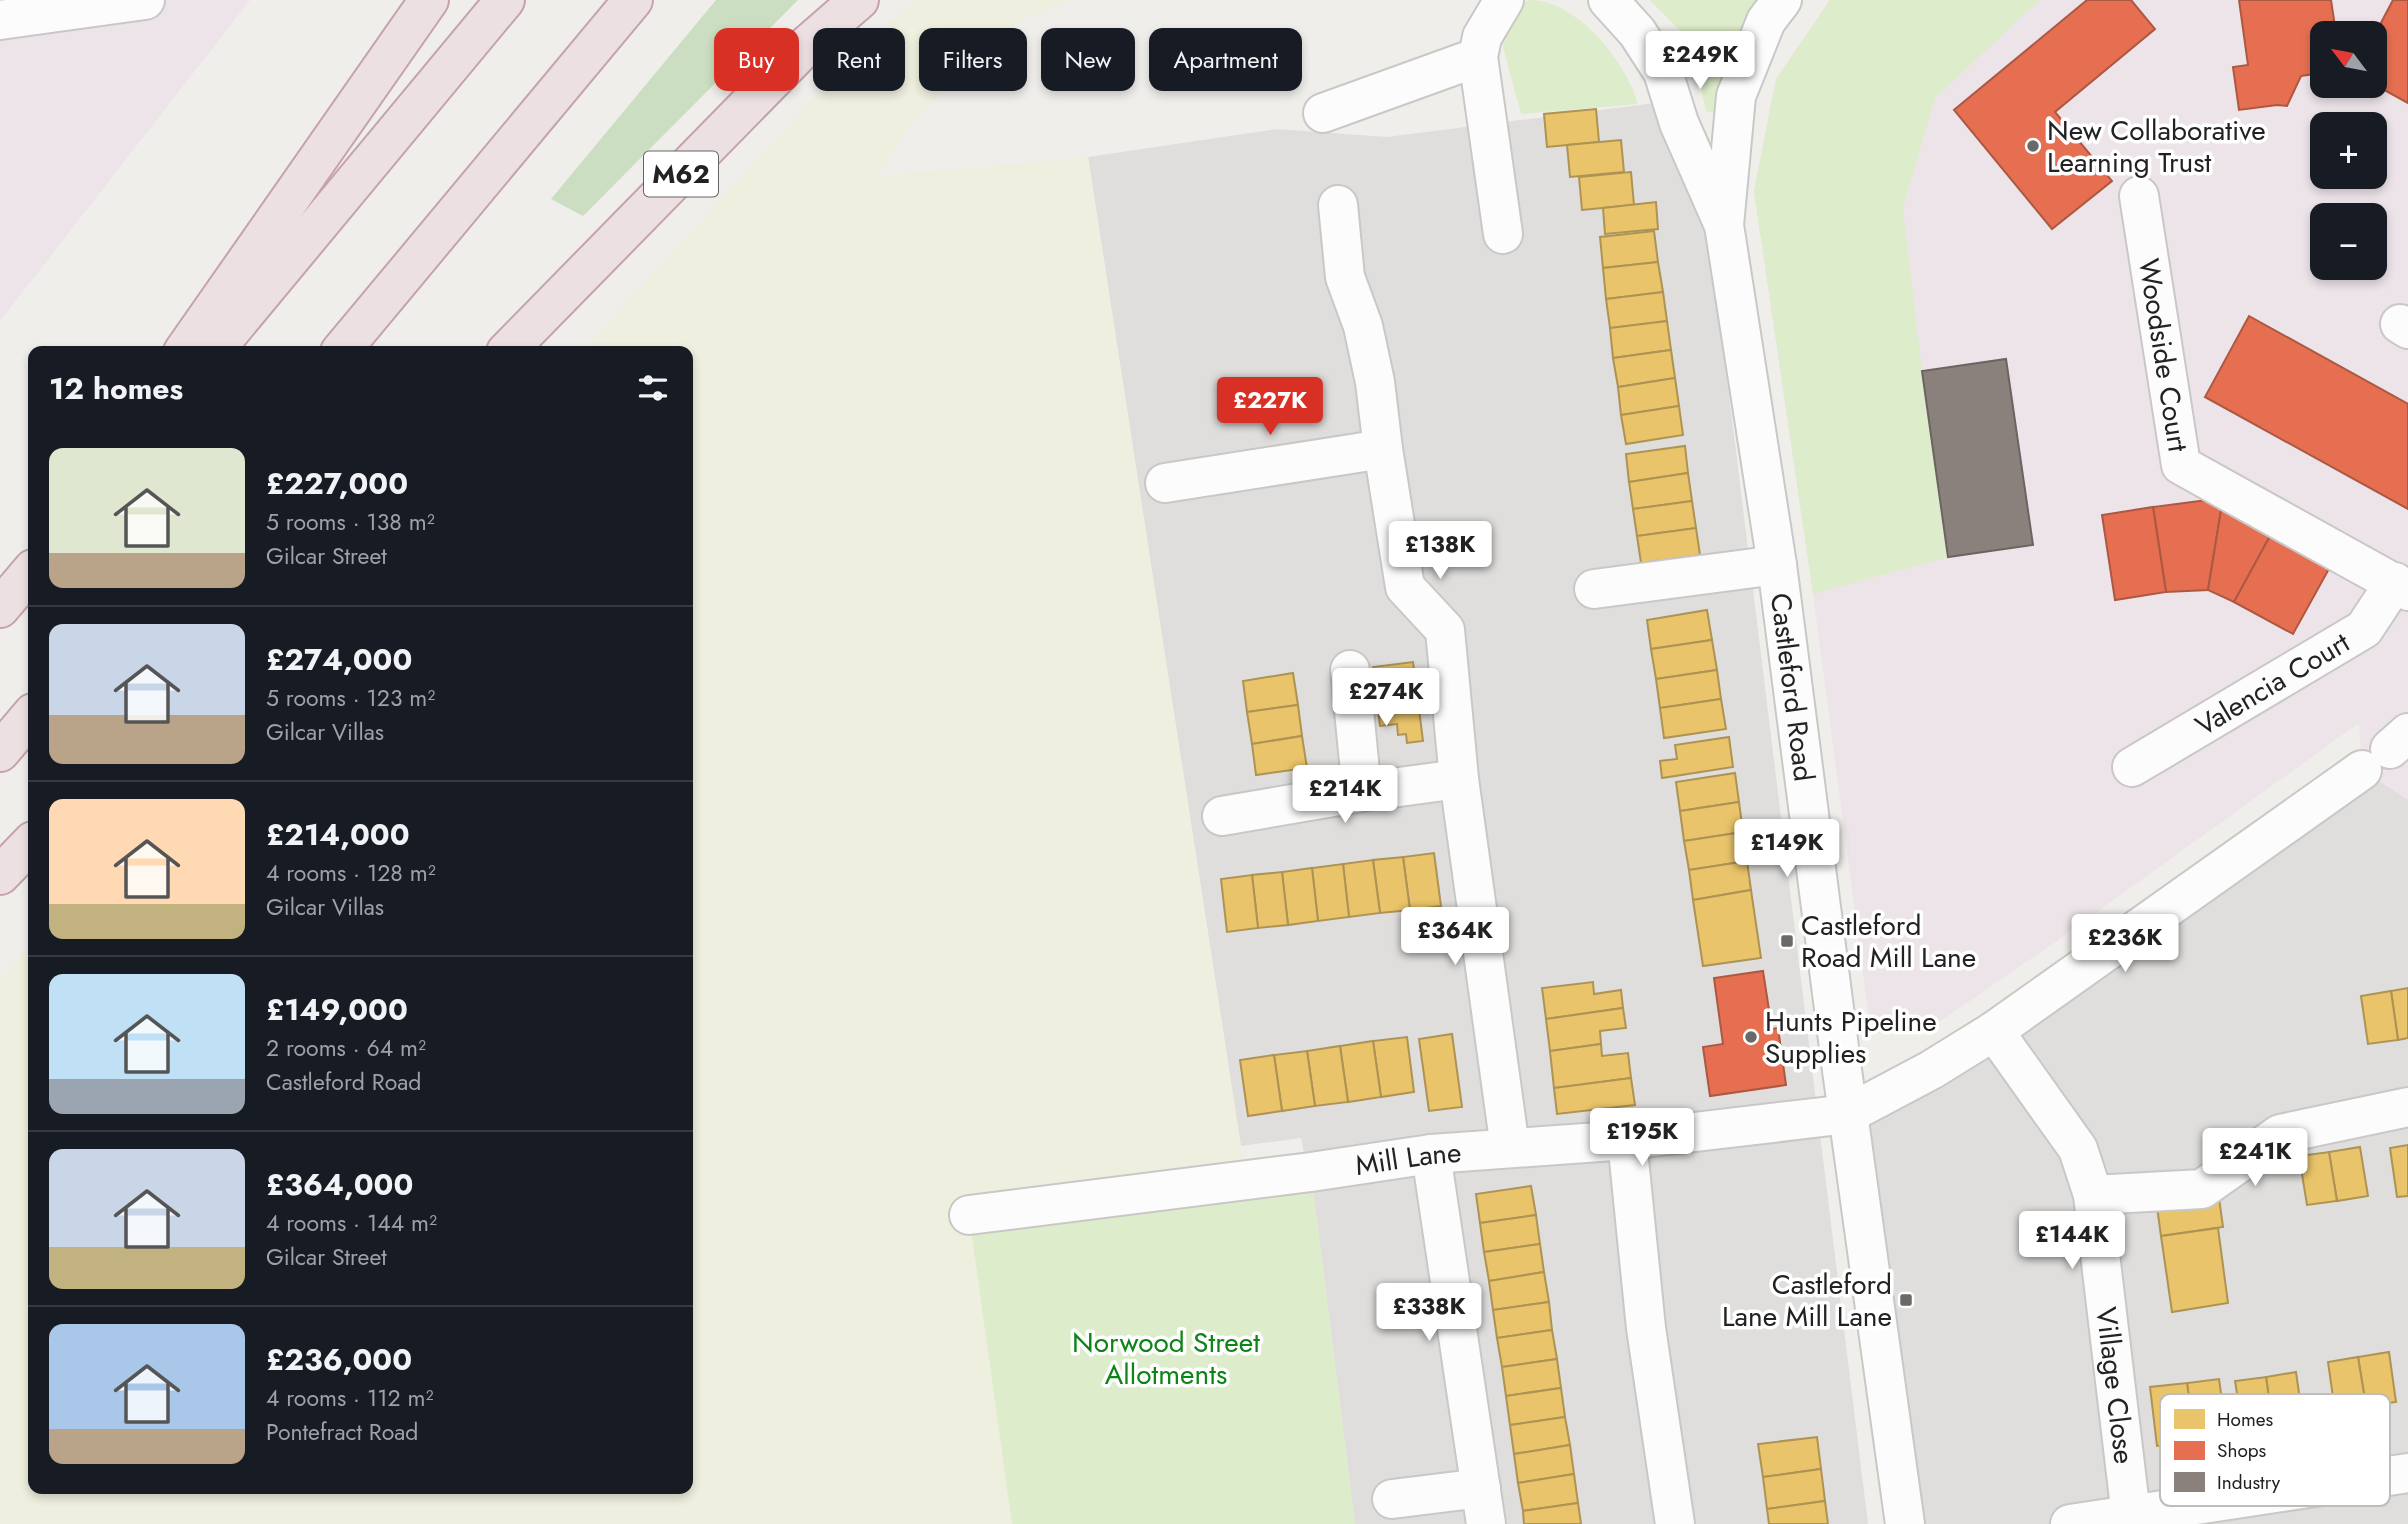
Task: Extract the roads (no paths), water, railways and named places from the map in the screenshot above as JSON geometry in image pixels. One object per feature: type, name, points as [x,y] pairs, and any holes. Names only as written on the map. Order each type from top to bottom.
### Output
[{"type":"highway","points":[[187,346],[429,0]]},
{"type":"highway","points":[[218,346],[505,0]]},
{"type":"highway","points":[[345,346],[633,0]]},
{"type":"highway","name":"M62","points":[[512,346],[806,46],[859,0]]},
{"type":"highway","points":[[0,752],[28,719]]},
{"type":"highway","points":[[0,875],[28,846]]},
{"type":"street","points":[[0,20],[145,0]]},
{"type":"street","points":[[1503,234],[1478,57],[1482,37],[1504,0]]},
{"type":"street","name":"Castleford Road","points":[[1608,0],[1637,32],[1663,72],[1679,122],[1724,225]]},
{"type":"street","name":"Castleford Road","points":[[1782,0],[1766,21],[1736,96],[1724,225],[1777,565],[1848,1114],[1905,1524]]},
{"type":"street","points":[[1323,113],[1478,57]]},
{"type":"street","name":"Woodside Court","points":[[2139,195],[2181,465],[2401,587]]},
{"type":"street","points":[[1338,205],[1345,276],[1363,326],[1375,382],[1405,587],[1445,630],[1459,779],[1510,1148]]},
{"type":"street","points":[[1166,484],[1383,449]]},
{"type":"street","points":[[1594,589],[1777,565]]},
{"type":"street","name":"Valencia Court","points":[[2132,767],[2364,629],[2401,587]]},
{"type":"street","points":[[1350,670],[1362,792]]},
{"type":"street","points":[[1848,1114],[1994,1031],[2386,751]]},
{"type":"street","points":[[1222,816],[1362,792],[1459,779]]},
{"type":"street","name":"Village Close","points":[[1994,1031],[2078,1149],[2093,1195],[2132,1520]]},
{"type":"street","points":[[2093,1195],[2202,1189],[2280,1134],[2408,1107]]},
{"type":"street","name":"Mill Lane","points":[[969,1215],[1311,1172],[1431,1154],[1627,1140],[1848,1114]]},
{"type":"street","points":[[1627,1140],[1646,1328],[1675,1524]]},
{"type":"street","points":[[1392,1499],[1483,1506],[1431,1154]]},
{"type":"street","points":[[2390,1476],[2408,1473]]},
{"type":"street","points":[[2070,1524],[2132,1520],[2214,1506]]},
{"type":"place","name":"New Collaborative Learning Trust","points":[[2033,146]]},
{"type":"place","name":"Castleford Road Mill Lane","points":[[1787,941]]},
{"type":"place","name":"Hunts Pipeline Supplies","points":[[1751,1037]]},
{"type":"place","name":"Castleford Lane Mill Lane","points":[[1906,1300]]},
{"type":"park label","name":"Norwood Street Allotments","points":[[1166,1358]]}]
